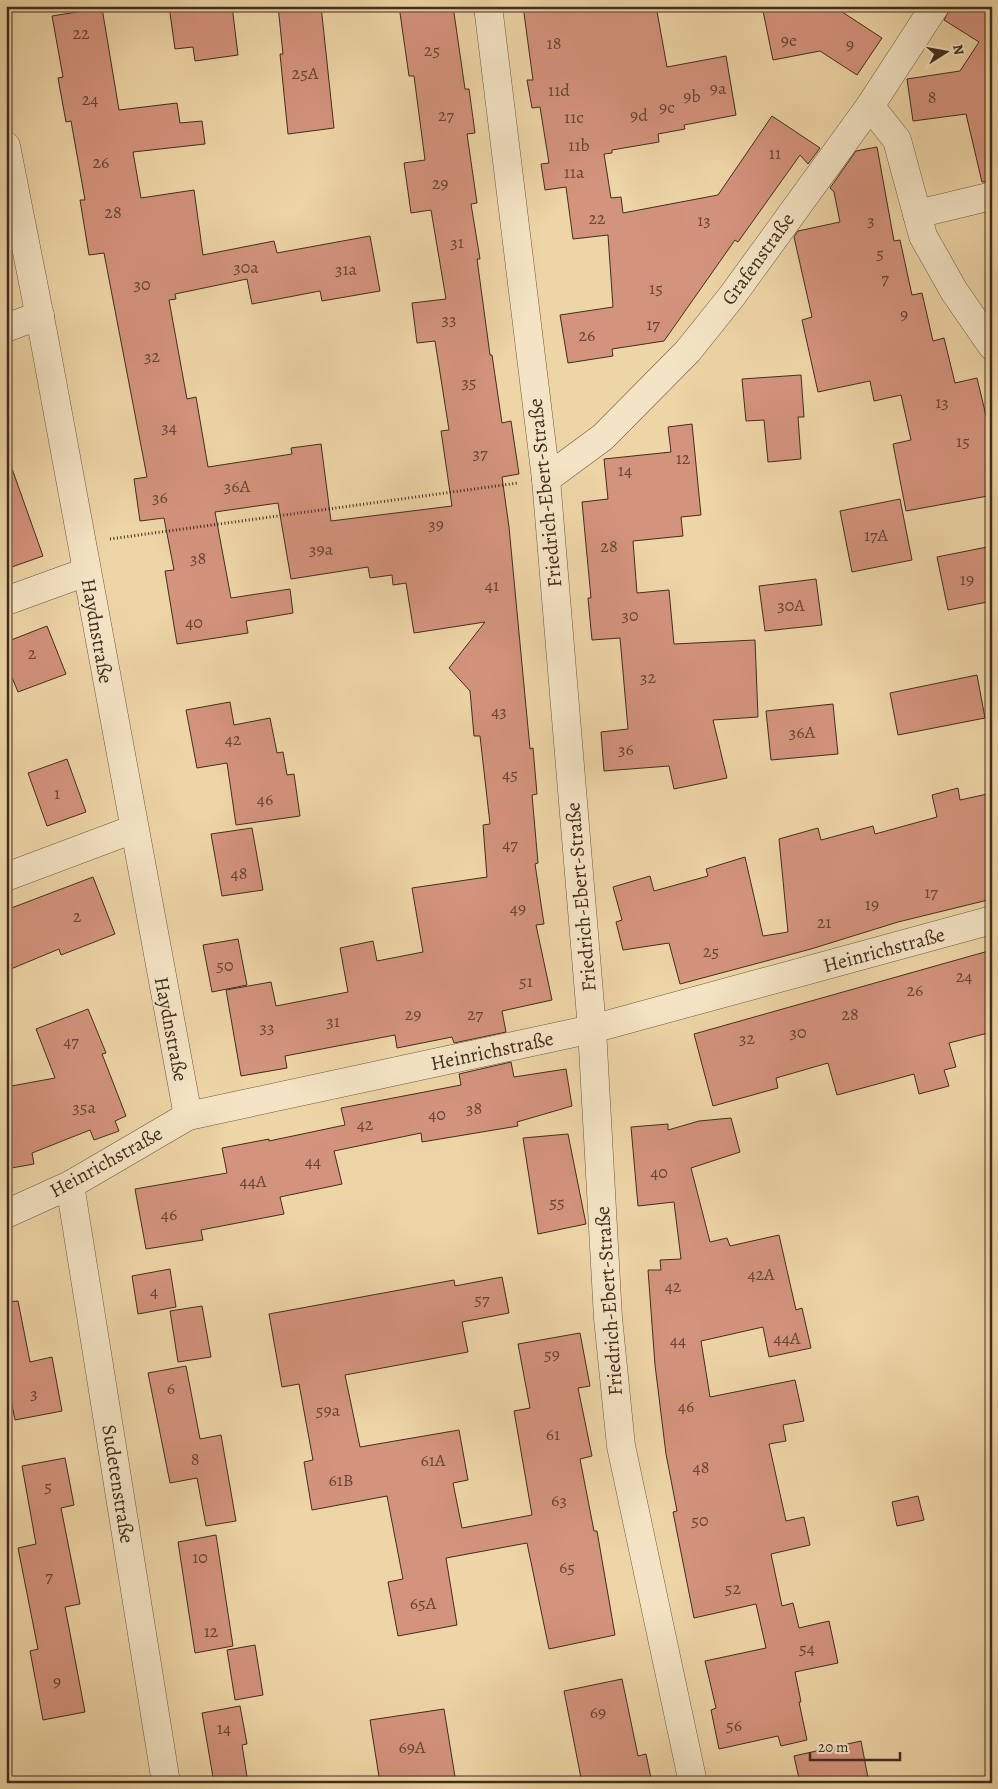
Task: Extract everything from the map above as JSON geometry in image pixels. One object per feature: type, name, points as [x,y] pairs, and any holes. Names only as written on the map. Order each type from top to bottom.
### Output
[{"type":"street","name":"Friedrich-Ebert-Straße","points":[[488,6],[546,479],[592,1029],[608,1318],[621,1446],[694,1783]]},
{"type":"street","name":"Grafenstraße","points":[[546,479],[603,437],[688,351],[732,296],[870,106],[935,6]]},
{"type":"street","points":[[870,106],[897,140],[923,236],[954,291],[992,346]]},
{"type":"street","name":"Haydnstraße","points":[[6,146],[40,315],[188,1116]]},
{"type":"street","points":[[917,214],[992,196]]},
{"type":"street","points":[[6,328],[40,315]]},
{"type":"street","points":[[6,601],[86,572]]},
{"type":"street","points":[[6,878],[134,829]]},
{"type":"street","name":"Heinrichstraße","points":[[6,1214],[70,1185],[188,1116],[592,1029],[992,920]]},
{"type":"street","name":"Sudetenstraße","points":[[70,1185],[166,1783]]},
{"type":"path","points":[[82,542],[546,479]]},
{"type":"building","points":[[169,6],[232,6],[238,55],[195,61],[193,47],[175,49]]},
{"type":"building","points":[[278,6],[321,6],[334,128],[288,134],[280,54],[283,54]]},
{"type":"building","points":[[399,6],[453,6],[465,89],[469,89],[475,133],[467,134],[477,203],[471,204],[480,259],[477,259],[490,355],[492,355],[502,423],[511,421],[519,474],[502,477],[509,527],[530,749],[533,748],[537,794],[532,795],[538,863],[535,864],[544,924],[536,925],[552,1000],[502,1011],[506,1032],[454,1043],[452,1037],[397,1048],[395,1035],[285,1056],[287,1068],[241,1076],[226,990],[271,982],[276,1006],[348,992],[340,948],[373,941],[377,961],[423,952],[412,888],[487,877],[483,825],[490,824],[480,736],[474,736],[470,691],[449,668],[485,622],[414,633],[406,583],[393,585],[392,575],[370,578],[368,567],[291,579],[278,503],[215,512],[231,598],[290,589],[293,613],[246,621],[248,633],[177,644],[165,571],[174,570],[164,518],[140,521],[134,479],[147,477],[104,253],[89,255],[80,200],[85,200],[71,121],[66,122],[58,78],[63,77],[52,16],[102,8],[119,110],[177,103],[180,123],[202,121],[205,144],[133,152],[141,198],[194,190],[203,255],[274,241],[277,253],[370,236],[380,291],[322,301],[320,291],[252,304],[247,279],[175,294],[176,299],[169,300],[187,399],[196,397],[208,467],[292,454],[291,448],[321,444],[331,521],[452,506],[441,431],[449,430],[435,341],[417,343],[412,303],[446,299],[431,210],[411,213],[404,163],[425,160],[414,76],[409,76]]},
{"type":"building","points":[[523,6],[656,6],[667,67],[726,56],[736,115],[684,125],[685,129],[658,134],[659,142],[612,150],[612,153],[604,154],[611,198],[621,197],[623,213],[718,195],[772,116],[820,148],[808,164],[800,155],[738,242],[735,240],[664,341],[612,349],[613,356],[568,363],[560,315],[613,307],[608,235],[573,239],[566,187],[545,190],[541,164],[549,163],[540,107],[532,108],[527,80],[533,80]]},
{"type":"building","points":[[762,6],[833,6],[882,38],[857,75],[820,51],[773,60]]},
{"type":"building","points":[[951,6],[992,6],[992,181],[982,182],[966,114],[913,121],[907,79],[960,71],[979,42],[944,20]]},
{"type":"building","points":[[877,147],[894,241],[900,240],[912,295],[922,293],[933,341],[944,338],[955,383],[977,378],[988,424],[992,423],[992,492],[988,493],[988,496],[906,511],[893,444],[911,440],[901,395],[874,401],[870,381],[818,392],[802,320],[812,317],[794,237],[798,231],[840,222],[834,192],[830,188],[856,151]]},
{"type":"building","points":[[801,375],[804,417],[798,417],[801,459],[768,462],[764,420],[746,421],[742,379]]},
{"type":"building","points":[[692,424],[701,515],[681,517],[683,536],[633,541],[637,593],[669,590],[674,644],[755,640],[758,717],[713,720],[727,778],[674,789],[669,766],[604,771],[601,732],[628,729],[620,638],[592,640],[588,598],[591,598],[582,502],[608,499],[604,459],[671,452],[668,427]]},
{"type":"building","points":[[10,463],[43,556],[6,569],[6,464]]},
{"type":"building","points":[[900,499],[912,560],[852,572],[840,511]]},
{"type":"building","points":[[992,546],[992,601],[948,610],[937,557]]},
{"type":"building","points":[[816,579],[822,625],[765,631],[759,586]]},
{"type":"building","points":[[47,626],[66,674],[18,692],[6,663],[6,642]]},
{"type":"building","points":[[977,675],[985,718],[898,735],[890,693]]},
{"type":"building","points":[[230,702],[234,725],[270,718],[277,753],[283,752],[287,775],[294,774],[300,816],[236,825],[227,763],[197,768],[186,710]]},
{"type":"building","points":[[833,704],[838,754],[771,760],[766,711]]},
{"type":"building","points":[[67,759],[86,812],[47,826],[28,773]]},
{"type":"building","points":[[958,788],[960,800],[992,793],[992,899],[898,922],[811,949],[680,984],[669,943],[623,950],[616,922],[622,920],[613,887],[650,876],[654,891],[708,876],[706,869],[745,857],[763,936],[788,932],[779,839],[818,828],[821,840],[873,826],[875,834],[937,817],[932,795]]},
{"type":"building","points":[[252,828],[263,890],[222,896],[211,834]]},
{"type":"building","points":[[93,877],[115,934],[61,955],[59,949],[6,971],[6,910]]},
{"type":"building","points":[[238,939],[247,985],[212,992],[203,945]]},
{"type":"building","points":[[992,950],[992,1032],[949,1043],[956,1067],[944,1070],[949,1086],[919,1094],[914,1074],[837,1095],[828,1063],[776,1078],[778,1088],[713,1106],[694,1034]]},
{"type":"building","points":[[88,1009],[106,1053],[102,1054],[126,1116],[115,1121],[119,1131],[94,1140],[90,1130],[32,1153],[34,1164],[6,1169],[6,1087],[55,1078],[36,1029]]},
{"type":"building","points":[[511,1062],[514,1077],[566,1069],[572,1106],[517,1122],[518,1126],[422,1142],[421,1133],[334,1151],[342,1184],[280,1197],[284,1214],[201,1230],[203,1240],[146,1249],[135,1189],[227,1173],[222,1148],[269,1139],[269,1141],[345,1125],[341,1108],[461,1085],[459,1074]]},
{"type":"building","points":[[731,1118],[740,1152],[691,1168],[710,1242],[727,1238],[730,1246],[779,1235],[796,1310],[802,1308],[811,1348],[769,1357],[763,1327],[701,1341],[710,1397],[795,1380],[804,1421],[783,1425],[786,1441],[769,1444],[786,1521],[804,1517],[810,1545],[771,1554],[782,1606],[793,1603],[799,1628],[829,1621],[838,1663],[795,1672],[807,1740],[781,1746],[778,1736],[719,1749],[711,1710],[716,1708],[705,1661],[766,1648],[756,1604],[694,1618],[673,1512],[677,1511],[666,1454],[655,1365],[648,1270],[661,1270],[660,1260],[681,1259],[674,1202],[638,1206],[631,1127],[668,1124],[668,1130],[699,1121]]},
{"type":"building","points":[[568,1134],[586,1224],[538,1234],[523,1138]]},
{"type":"building","points":[[170,1269],[176,1307],[138,1314],[132,1276]]},
{"type":"building","points":[[502,1277],[509,1313],[462,1322],[468,1352],[345,1375],[360,1447],[459,1430],[468,1480],[453,1483],[462,1528],[532,1515],[514,1411],[530,1408],[518,1344],[580,1333],[590,1386],[578,1388],[592,1456],[580,1459],[594,1531],[597,1531],[615,1635],[549,1649],[527,1543],[446,1558],[457,1625],[398,1636],[388,1582],[403,1579],[387,1496],[312,1510],[304,1462],[313,1460],[299,1384],[282,1387],[269,1314],[454,1280],[455,1286]]},
{"type":"building","points":[[18,1301],[30,1362],[52,1357],[62,1411],[15,1420],[6,1375],[6,1302]]},
{"type":"building","points":[[202,1306],[211,1357],[178,1362],[170,1311]]},
{"type":"building","points":[[186,1366],[200,1439],[221,1435],[236,1521],[206,1526],[197,1478],[170,1483],[148,1373]]},
{"type":"building","points":[[65,1458],[74,1505],[61,1508],[80,1604],[65,1607],[85,1712],[43,1720],[30,1651],[38,1649],[18,1548],[36,1544],[22,1466]]},
{"type":"building","points":[[918,1496],[924,1520],[897,1526],[892,1502]]},
{"type":"building","points":[[216,1535],[233,1646],[195,1653],[178,1542]]},
{"type":"building","points":[[255,1645],[263,1695],[235,1700],[227,1650]]},
{"type":"building","points":[[622,1679],[638,1756],[646,1754],[652,1783],[582,1783],[564,1691]]},
{"type":"building","points":[[240,1706],[247,1744],[242,1745],[248,1783],[214,1783],[202,1713]]},
{"type":"building","points":[[444,1709],[456,1783],[380,1783],[370,1720]]},
{"type":"building","points":[[861,1741],[869,1783],[800,1783],[794,1756]]}]
